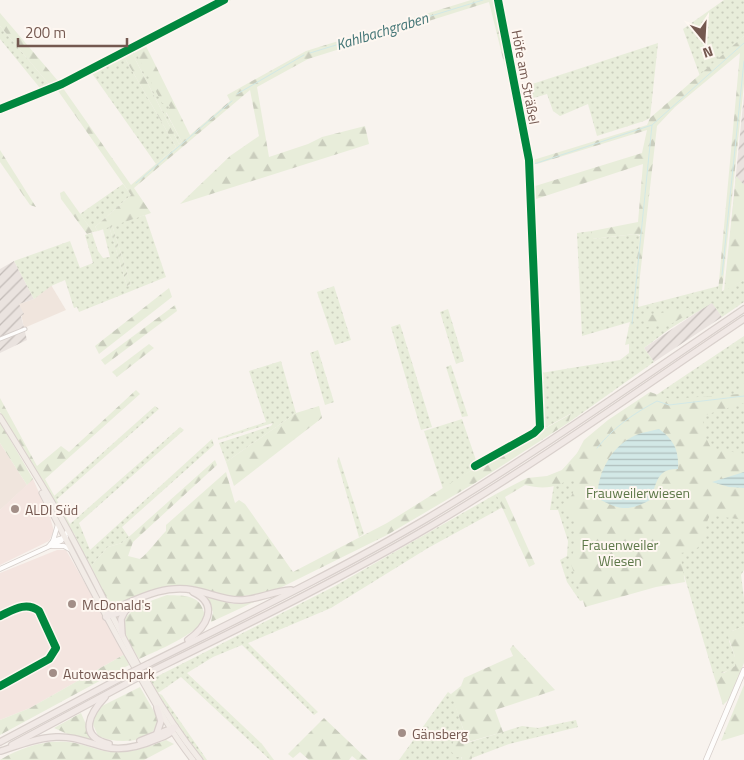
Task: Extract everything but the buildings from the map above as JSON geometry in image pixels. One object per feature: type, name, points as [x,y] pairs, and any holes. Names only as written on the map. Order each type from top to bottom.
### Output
[{"type":"highway","points":[[0,742],[130,673],[296,590],[457,500],[578,422],[744,309]]},
{"type":"highway","points":[[0,751],[133,680],[297,598],[430,526],[566,440],[744,319]]},
{"type":"highway","points":[[109,615],[144,596],[162,590],[186,589],[235,600],[259,598],[283,591],[296,590]]},
{"type":"highway","points":[[172,652],[199,633],[208,615],[202,600],[186,589]]},
{"type":"highway","points":[[109,615],[125,611],[144,596]]},
{"type":"highway","points":[[122,635],[121,619],[125,611]]},
{"type":"highway","points":[[108,693],[91,714],[90,726],[94,737],[103,742],[122,745],[136,743],[172,729]]},
{"type":"highway","points":[[156,734],[161,721],[158,708]]},
{"type":"highway","points":[[0,751],[35,740],[56,737],[81,739],[107,748],[127,748],[151,742],[172,729]]},
{"type":"main road","points":[[0,417],[68,534],[158,708],[193,760]]},
{"type":"main road","points":[[26,461],[58,524],[68,534],[72,552],[122,635],[170,720],[172,729],[200,760]]},
{"type":"main road","points":[[706,760],[744,670]]},
{"type":"street","name":"Höfe am Sträßel","points":[[498,0],[529,160]]},
{"type":"street","points":[[0,339],[25,329]]},
{"type":"street","points":[[49,546],[53,541],[58,524]]},
{"type":"street","points":[[53,541],[68,534]]},
{"type":"street","points":[[0,570],[61,542],[68,534]]},
{"type":"street","points":[[49,546],[64,546],[72,552]]},
{"type":"street","points":[[0,616],[23,606],[34,607],[39,611],[56,648],[49,659],[0,686]]},
{"type":"shaded area","points":[[744,95],[744,279],[725,291],[736,174]]},
{"type":"shaded area","points":[[14,261],[34,299],[19,304],[24,314],[21,316],[27,340],[0,353],[0,269]]},
{"type":"shaded area","points":[[51,285],[66,310],[24,328],[19,304],[34,299]]},
{"type":"shaded area","points":[[712,302],[722,317],[654,362],[644,348]]},
{"type":"shaded area","points":[[659,429],[672,441],[678,456],[678,469],[671,469],[662,474],[656,482],[650,500],[642,504],[624,508],[611,505],[597,498],[603,470],[613,453],[627,440],[636,435]]},
{"type":"shaded area","points":[[0,443],[27,485],[0,510]]},
{"type":"shaded area","points":[[744,472],[744,488],[729,487],[712,482]]},
{"type":"shaded area","points":[[33,479],[50,517],[54,531],[49,541],[0,565],[0,510]]},
{"type":"shaded area","points":[[57,550],[66,550],[125,654],[30,708],[0,720],[0,573]]},
{"type":"green space","points":[[217,0],[231,0],[180,29],[178,27],[134,49],[171,107],[166,113],[182,142],[179,144],[131,51],[123,55],[176,147],[156,164],[91,72],[62,86],[58,81],[173,22],[180,21]]},
{"type":"green space","points":[[471,0],[499,0],[520,88],[520,97],[513,99],[489,2],[308,59],[257,87],[269,157],[308,144],[322,137],[365,126],[369,144],[180,204],[230,156],[259,136],[250,90],[134,188],[151,213],[98,231],[95,227],[131,195],[56,88],[53,89],[0,26],[0,13],[58,81],[131,185],[176,147],[123,55],[131,51],[179,144],[182,142],[166,112],[170,107],[168,104],[162,103],[134,49],[145,44],[190,135],[230,101],[227,95],[306,51]]},
{"type":"green space","points":[[724,0],[744,0],[744,36],[700,76],[683,29]]},
{"type":"green space","points":[[0,26],[53,89],[44,93],[0,39]]},
{"type":"green space","points":[[744,36],[744,84],[722,291],[718,292],[740,53],[675,107],[657,126],[640,276],[635,274],[640,235],[592,239],[592,231],[638,222],[643,164],[533,200],[532,187],[642,153],[647,130],[537,164],[530,161],[647,125],[650,118]]},
{"type":"green space","points":[[658,43],[650,118],[644,121],[597,136],[588,104],[560,116],[553,111],[547,94],[520,102],[520,88]]},
{"type":"green space","points":[[0,150],[36,207],[30,205],[0,162]]},
{"type":"green space","points":[[736,176],[744,185],[744,280],[724,291]]},
{"type":"green space","points":[[123,184],[131,195],[95,227],[98,231],[93,232],[80,214]]},
{"type":"green space","points":[[64,191],[93,232],[87,234],[61,199],[60,193]]},
{"type":"green space","points":[[145,215],[166,277],[79,312],[77,307],[74,308],[65,280],[51,286],[34,299],[14,261],[70,241],[80,268],[93,263],[85,235],[92,233],[98,251],[103,258],[110,257],[103,229],[109,226],[127,286],[131,285],[112,225]]},
{"type":"green space","points":[[112,225],[131,285],[127,286],[109,226]]},
{"type":"green space","points":[[592,231],[593,239],[635,234],[640,236],[635,274],[640,276],[638,307],[719,286],[718,291],[722,291],[744,280],[744,302],[722,317],[712,303],[671,328],[644,348],[654,362],[568,423],[570,414],[543,429],[541,373],[620,360],[629,353],[629,344],[625,345],[630,322],[582,336],[577,233]]},
{"type":"green space","points":[[334,286],[351,340],[335,345],[317,292]]},
{"type":"green space","points":[[169,288],[172,297],[99,354],[95,346]]},
{"type":"green space","points":[[175,305],[177,311],[105,365],[101,360]]},
{"type":"green space","points":[[689,308],[692,312],[673,323],[646,327],[644,316]]},
{"type":"green space","points":[[448,309],[464,361],[456,364],[440,312]]},
{"type":"green space","points":[[400,324],[432,427],[421,430],[391,327]]},
{"type":"green space","name":"Frauweilerwiesen","points":[[744,336],[744,518],[722,515],[744,520],[744,570],[741,575],[744,598],[744,626],[732,631],[729,641],[735,657],[735,666],[724,672],[713,673],[684,575],[580,601],[567,582],[560,560],[567,556],[568,541],[558,510],[550,510],[555,478],[578,452],[662,391]]},
{"type":"green space","points":[[149,344],[154,348],[117,377],[112,372]]},
{"type":"green space","points":[[318,350],[334,402],[325,405],[310,353]]},
{"type":"green space","points":[[281,361],[296,413],[226,462],[219,443],[271,426],[273,423],[218,440],[218,438],[266,422],[249,371]]},
{"type":"green space","points":[[451,365],[468,416],[462,417],[446,367]]},
{"type":"green space","name":"Frauenweiler Wiesen","points":[[744,379],[744,403],[702,416],[706,438],[711,448],[744,454],[744,472],[726,479],[716,479],[729,487],[744,488],[744,520],[710,515],[700,546],[689,552],[680,553],[685,582],[656,587],[585,607],[570,561],[576,545],[575,517],[561,505],[569,499],[573,492],[575,484],[574,475],[563,483],[551,487],[525,485],[505,497],[535,564],[529,567],[496,494],[527,478],[547,476],[562,470],[574,459],[584,440],[608,420],[650,392],[670,399],[740,394],[740,381]],"holes":[[[614,451],[667,468],[659,474],[597,484],[603,467]]]},
{"type":"green space","points":[[136,390],[140,394],[45,479],[75,533],[72,534],[0,412],[0,398],[37,466],[61,446],[69,452]]},
{"type":"green space","points":[[155,406],[159,409],[56,500],[54,496]]},
{"type":"green space","points":[[319,406],[322,418],[234,486],[226,462],[296,413]]},
{"type":"green space","points":[[571,414],[568,423],[475,483],[387,535],[280,588],[264,594],[232,597],[177,585],[151,590],[112,606],[109,605],[89,568],[108,547],[122,543],[215,460],[217,465],[133,542],[128,556],[140,559],[147,553],[166,531],[166,525],[226,472],[235,503],[239,500],[245,504],[293,572],[387,523],[478,466]]},
{"type":"green space","points":[[462,419],[478,466],[443,489],[424,431]]},
{"type":"green space","points":[[0,422],[33,479],[27,485],[0,443]]},
{"type":"green space","points":[[180,427],[184,430],[79,523],[90,550],[212,439],[214,445],[122,527],[129,537],[122,543],[108,547],[89,568],[70,524]]},
{"type":"green space","points":[[339,457],[364,534],[359,537],[337,461]]},
{"type":"green space","points":[[496,494],[503,507],[428,548],[331,608],[248,643],[318,712],[314,715],[242,645],[213,657],[187,673],[262,744],[274,760],[270,760],[181,677],[158,693],[162,695],[207,760],[202,760],[173,719],[150,680],[335,586]]},
{"type":"green space","points":[[167,595],[187,596],[196,600],[202,607],[205,615],[203,621],[197,628],[177,641],[139,659],[126,636],[124,621],[140,606]]},
{"type":"green space","points":[[204,596],[233,604],[254,602],[211,622],[213,612]]},
{"type":"green space","points":[[744,626],[744,663],[729,699],[723,705],[713,673],[724,673],[735,666],[735,657],[728,636],[732,631]]},
{"type":"green space","points":[[513,645],[555,690],[495,710],[503,732],[468,742],[472,758],[471,760],[461,760],[462,757],[456,757],[450,750],[455,738],[465,734],[451,694],[461,686],[464,678],[513,656],[510,649]]},
{"type":"green space","points":[[125,654],[129,665],[0,735],[0,720],[30,708]]},
{"type":"green space","points":[[744,685],[744,734],[721,741]]},
{"type":"green space","points":[[140,687],[156,715],[158,725],[153,731],[147,736],[131,741],[105,739],[98,736],[92,722],[98,708]]},
{"type":"green space","points":[[448,692],[452,695],[465,735],[461,760],[399,760]]},
{"type":"green space","points":[[81,713],[88,729],[101,744],[72,736],[54,728]]},
{"type":"green space","points":[[324,718],[368,760],[357,760],[352,756],[349,760],[309,760],[300,752],[293,758],[288,754]]},
{"type":"green space","points":[[576,720],[578,727],[509,744],[472,758],[467,743],[522,726],[538,728]]},
{"type":"green space","points":[[166,740],[174,744],[144,760],[0,760],[17,751],[46,743],[75,743],[101,750],[124,752]]},
{"type":"waterway","points":[[187,23],[229,0]]},
{"type":"waterway","name":"Kahlbachgraben","points":[[310,53],[483,0]]},
{"type":"waterway","points":[[60,81],[174,23]]},
{"type":"waterway","points":[[632,324],[652,125],[744,43]]},
{"type":"waterway","name":"Kahlbachgraben","points":[[237,94],[304,55]]},
{"type":"waterway","points":[[722,275],[744,61]]},
{"type":"waterway","name":"Kahlbachgraben","points":[[136,183],[232,101]]},
{"type":"waterway","points":[[534,164],[652,125]]},
{"type":"waterway","points":[[597,448],[624,422],[657,401],[669,405],[744,396]]},
{"type":"cycle path","points":[[0,109],[62,84],[224,0]]},
{"type":"cycle path","points":[[475,466],[534,433],[540,427],[529,160],[498,0]]},
{"type":"cycle path","points":[[0,616],[15,609],[24,607],[34,608],[39,611],[56,648],[49,659],[0,686]]},
{"type":"place","name":"ALDI Süd","points":[[15,509]]},
{"type":"place","name":"McDonald's","points":[[72,604]]},
{"type":"place","name":"Autowaschpark","points":[[53,673]]},
{"type":"place","name":"Gänsberg","points":[[402,733]]}]
